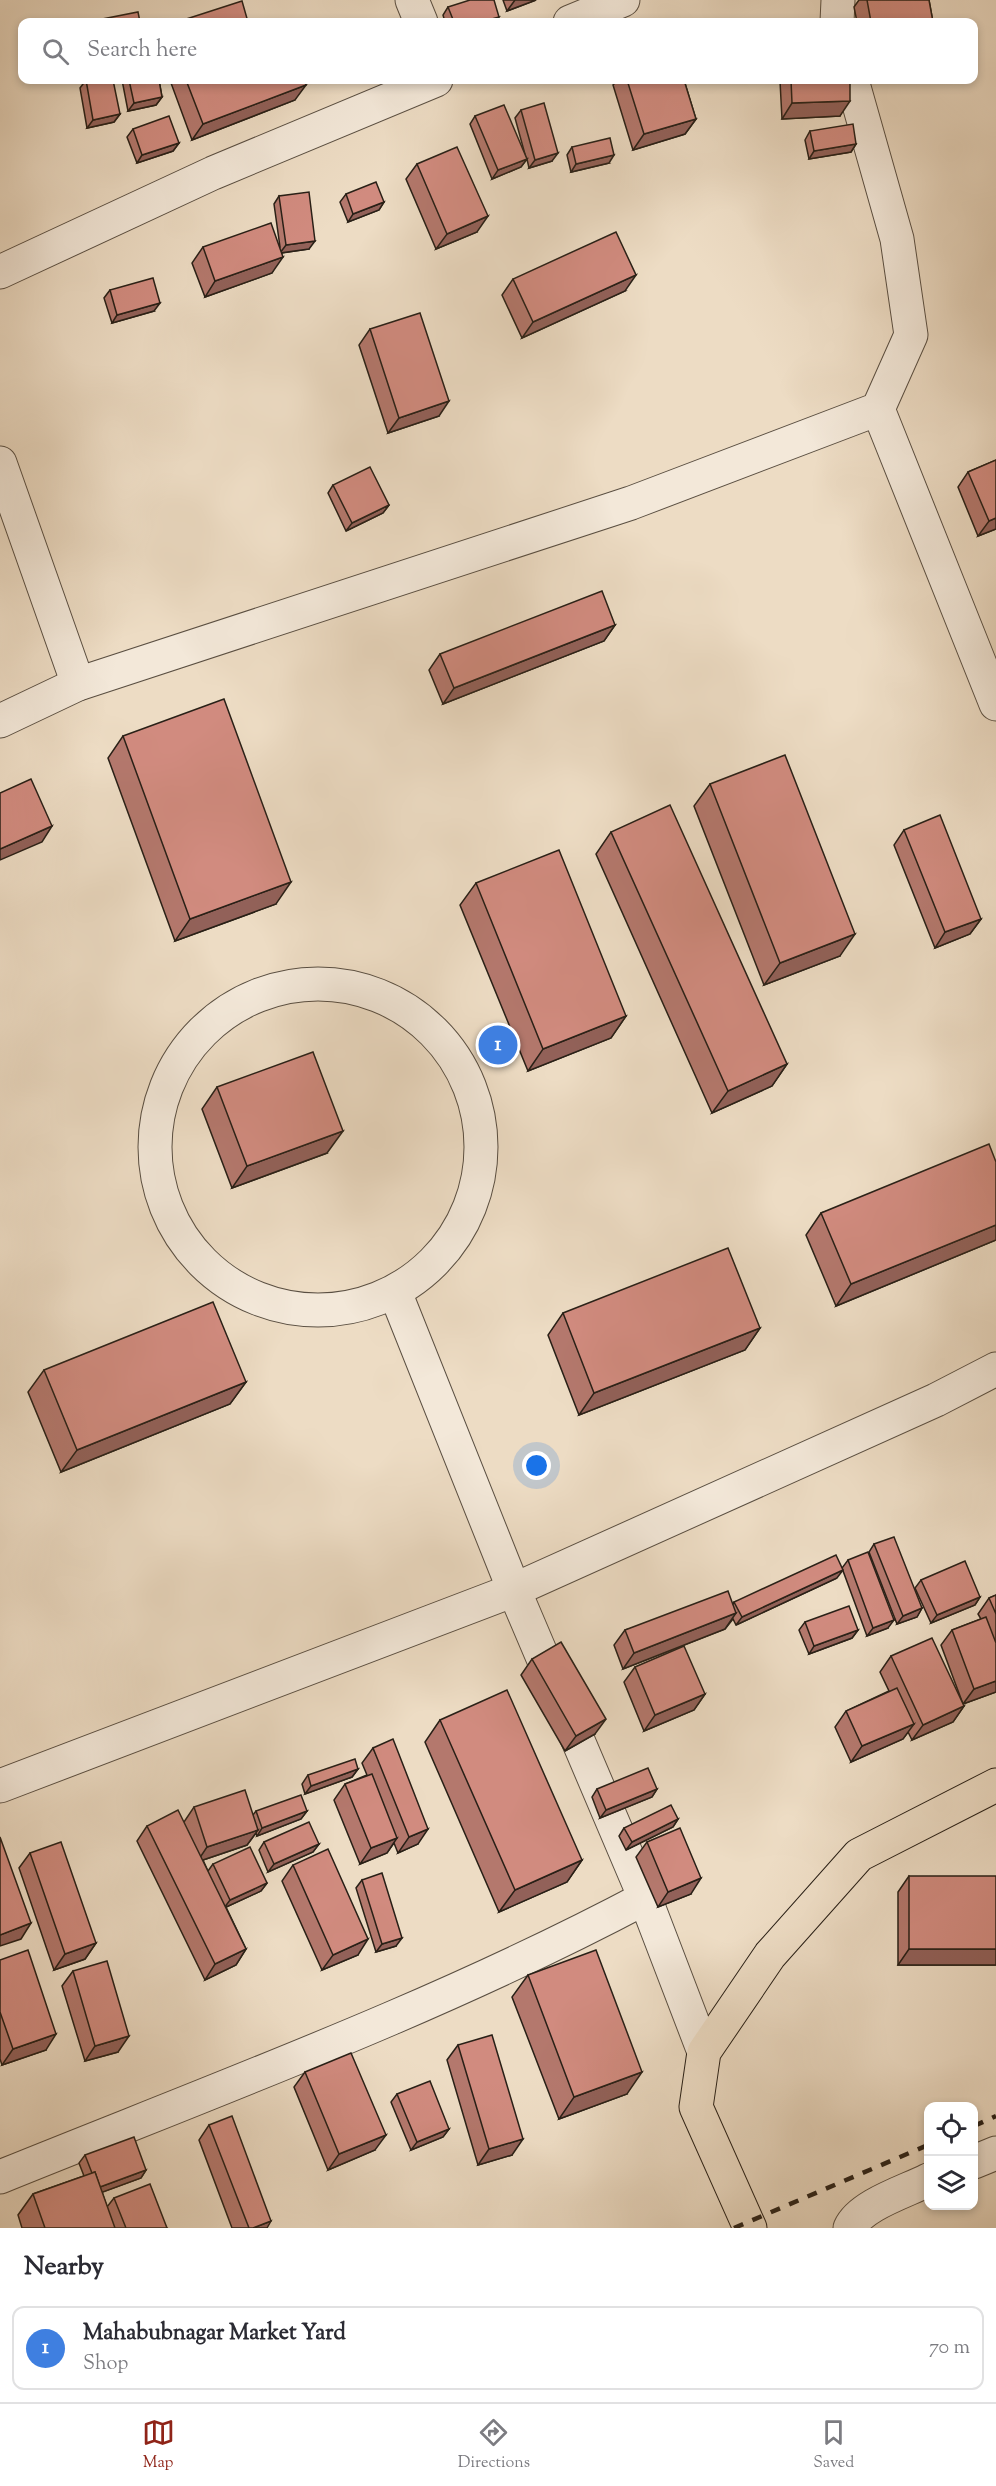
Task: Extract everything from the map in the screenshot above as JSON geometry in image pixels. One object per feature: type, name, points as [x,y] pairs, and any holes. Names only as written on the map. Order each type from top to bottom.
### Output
[{"type":"main road","points":[[750,2228],[696,2107],[704,2052],[770,1955],[859,1855],[996,1785]]},
{"type":"street","points":[[412,0],[419,18]]},
{"type":"street","points":[[580,18],[623,0]]},
{"type":"street","points":[[837,18],[838,0]]},
{"type":"street","points":[[0,272],[213,173],[426,84]]},
{"type":"street","points":[[0,721],[78,684],[631,503],[878,409],[911,335],[897,239],[853,84]]},
{"type":"street","points":[[878,409],[996,704]]},
{"type":"street","points":[[0,463],[78,684]]},
{"type":"street","points":[[320,983],[374,992],[422,1018],[458,1059],[479,1109],[483,1162],[469,1215],[439,1259],[395,1292],[344,1309],[289,1309],[237,1291],[195,1257],[166,1211],[153,1159],[158,1105],[181,1055],[218,1016],[267,991],[277,989],[320,983]]},
{"type":"street","points":[[395,1292],[514,1590],[645,1898],[704,2052]]},
{"type":"street","points":[[0,1786],[514,1590],[914,1409],[996,1369]]},
{"type":"street","points":[[0,2177],[431,2003],[567,1940],[645,1898]]},
{"type":"street","points":[[978,2160],[996,2153]]},
{"type":"street","points":[[850,2228],[853,2222],[869,2208],[924,2182]]},
{"type":"building","points":[[470,0],[494,0],[499,17],[452,18],[448,7]]},
{"type":"building","points":[[867,0],[929,0],[932,18],[870,18]]},
{"type":"building","points":[[242,1],[247,18],[189,18]]},
{"type":"building","points":[[138,12],[139,18],[107,18]]},
{"type":"building","points":[[87,84],[114,84],[120,114],[93,120]]},
{"type":"building","points":[[130,84],[160,84],[162,97],[134,103]]},
{"type":"building","points":[[188,84],[306,85],[203,124]]},
{"type":"building","points":[[628,84],[685,84],[696,119],[644,134]]},
{"type":"building","points":[[791,84],[850,84],[850,101],[792,103]]},
{"type":"building","points":[[544,103],[558,153],[535,160],[521,110]]},
{"type":"building","points":[[504,105],[527,159],[498,170],[475,116]]},
{"type":"building","points":[[169,116],[179,143],[142,155],[133,129]]},
{"type":"building","points":[[853,124],[856,144],[814,151],[810,131]]},
{"type":"building","points":[[610,138],[614,155],[576,164],[572,147]]},
{"type":"building","points":[[457,147],[488,216],[447,234],[417,164]]},
{"type":"building","points":[[376,182],[384,202],[353,214],[346,194]]},
{"type":"building","points":[[309,192],[315,241],[286,245],[279,196]]},
{"type":"building","points":[[271,223],[283,257],[215,281],[203,247]]},
{"type":"building","points":[[616,232],[636,275],[533,322],[513,279]]},
{"type":"building","points":[[153,278],[160,303],[117,315],[110,290]]},
{"type":"building","points":[[420,313],[449,401],[399,418],[370,329]]},
{"type":"building","points":[[996,460],[996,518],[989,521],[968,472]]},
{"type":"building","points":[[370,467],[389,505],[352,523],[333,485]]},
{"type":"building","points":[[602,591],[615,625],[454,688],[440,654]]},
{"type":"building","points":[[224,699],[291,882],[190,919],[123,736]]},
{"type":"building","points":[[785,755],[855,934],[780,963],[710,784]]},
{"type":"building","points":[[31,779],[52,826],[0,849],[0,793]]},
{"type":"building","points":[[670,805],[787,1064],[728,1091],[611,832]]},
{"type":"building","points":[[940,815],[981,919],[945,932],[904,830]]},
{"type":"building","points":[[559,850],[626,1016],[543,1049],[476,883]]},
{"type":"building","points":[[313,1052],[343,1131],[247,1166],[217,1087]]},
{"type":"building","points":[[989,1144],[996,1162],[996,1225],[851,1284],[821,1213]]},
{"type":"building","points":[[728,1248],[760,1328],[594,1393],[563,1313]]},
{"type":"building","points":[[213,1302],[246,1382],[77,1450],[44,1370]]},
{"type":"building","points":[[894,1537],[922,1608],[903,1616],[874,1544]]},
{"type":"building","points":[[868,1552],[894,1620],[873,1628],[848,1560]]},
{"type":"building","points":[[836,1555],[843,1570],[742,1617],[734,1602]]},
{"type":"building","points":[[965,1561],[980,1597],[937,1615],[921,1580]]},
{"type":"building","points":[[728,1591],[736,1613],[634,1653],[625,1630]]},
{"type":"building","points":[[996,1595],[996,1614],[989,1598]]},
{"type":"building","points":[[849,1606],[858,1630],[814,1646],[805,1622]]},
{"type":"building","points":[[986,1617],[996,1643],[996,1681],[974,1689],[952,1630]]},
{"type":"building","points":[[932,1638],[964,1706],[923,1725],[891,1656]]},
{"type":"building","points":[[561,1642],[606,1719],[576,1736],[532,1659]]},
{"type":"building","points":[[684,1646],[705,1694],[655,1715],[635,1667]]},
{"type":"building","points":[[897,1688],[914,1724],[862,1746],[846,1711]]},
{"type":"building","points":[[507,1690],[582,1860],[515,1890],[440,1720]]},
{"type":"building","points":[[393,1739],[428,1829],[409,1837],[373,1748]]},
{"type":"building","points":[[355,1759],[358,1769],[311,1786],[308,1775]]},
{"type":"building","points":[[648,1768],[657,1789],[606,1810],[597,1789]]},
{"type":"building","points":[[372,1774],[397,1838],[371,1848],[345,1784]]},
{"type":"building","points":[[245,1790],[258,1830],[207,1847],[194,1807]]},
{"type":"building","points":[[301,1795],[307,1811],[262,1828],[256,1811]]},
{"type":"building","points":[[671,1805],[678,1819],[632,1842],[624,1828]]},
{"type":"building","points":[[178,1810],[246,1949],[215,1964],[147,1826]]},
{"type":"building","points":[[309,1822],[319,1844],[274,1864],[264,1842]]},
{"type":"building","points":[[680,1828],[701,1878],[668,1892],[647,1842]]},
{"type":"building","points":[[0,1837],[31,1923],[0,1935]]},
{"type":"building","points":[[61,1842],[96,1943],[65,1954],[30,1853]]},
{"type":"building","points":[[250,1847],[267,1883],[230,1900],[213,1864]]},
{"type":"building","points":[[328,1849],[368,1939],[333,1955],[293,1865]]},
{"type":"building","points":[[382,1873],[402,1938],[382,1944],[362,1880]]},
{"type":"building","points":[[909,1876],[996,1876],[996,1949],[909,1949]]},
{"type":"building","points":[[28,1950],[56,2034],[13,2049],[0,2012],[0,1960]]},
{"type":"building","points":[[596,1950],[642,2072],[574,2097],[528,1975]]},
{"type":"building","points":[[107,1961],[129,2036],[95,2046],[73,1971]]},
{"type":"building","points":[[492,2035],[523,2139],[489,2149],[458,2045]]},
{"type":"building","points":[[351,2053],[386,2135],[339,2154],[305,2072]]},
{"type":"building","points":[[430,2081],[449,2129],[417,2142],[397,2094]]},
{"type":"building","points":[[232,2116],[271,2221],[253,2228],[249,2228],[209,2125]]},
{"type":"building","points":[[134,2137],[146,2170],[100,2187],[95,2172],[92,2173],[85,2155]]},
{"type":"building","points":[[95,2172],[115,2228],[45,2228],[33,2194]]},
{"type":"building","points":[[150,2184],[167,2228],[126,2228],[114,2198]]},
{"type":"railway","points":[[978,2124],[996,2116]]},
{"type":"railway","points":[[734,2228],[924,2147]]},
{"type":"place","name":"Mahabubnagar Market Yard","points":[[498,1045]]}]
